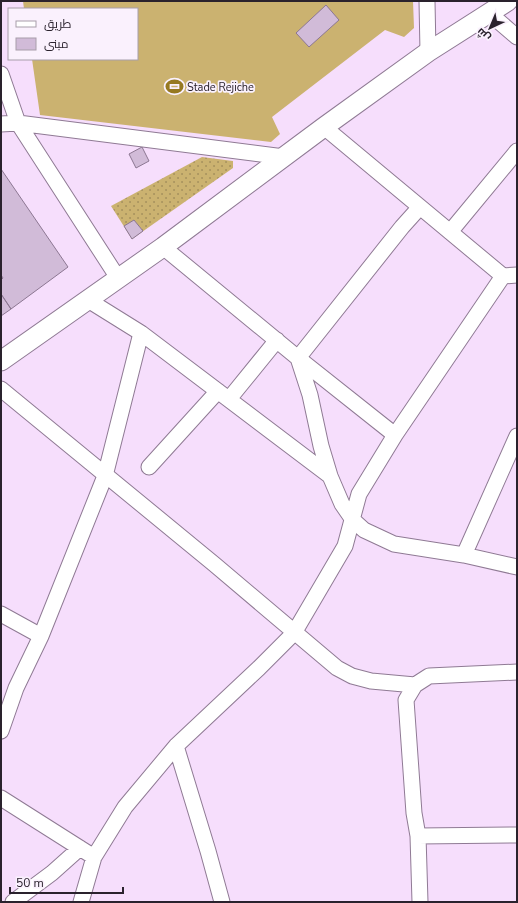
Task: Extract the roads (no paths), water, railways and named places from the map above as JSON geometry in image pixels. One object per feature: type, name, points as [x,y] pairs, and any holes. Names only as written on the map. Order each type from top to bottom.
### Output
[{"type":"street","points":[[427,1],[428,52]]},
{"type":"street","points":[[1,361],[164,247],[428,52],[508,1]]},
{"type":"street","points":[[489,13],[517,37]]},
{"type":"street","points":[[1,74],[18,123],[118,278]]},
{"type":"street","points":[[1,124],[18,123],[284,158]]},
{"type":"street","points":[[81,902],[94,857],[125,808],[176,746],[294,633],[345,546],[359,494],[395,435],[510,275],[450,232],[324,128]]},
{"type":"street","points":[[450,232],[517,151]]},
{"type":"street","points":[[298,358],[402,227],[420,207]]},
{"type":"street","points":[[164,247],[298,358],[395,435]]},
{"type":"street","points":[[88,300],[141,333],[330,476]]},
{"type":"street","points":[[1,731],[16,688],[41,636],[105,476],[141,333]]},
{"type":"street","points":[[149,468],[224,395],[277,340]]},
{"type":"street","points":[[298,358],[310,395],[321,446],[330,476],[342,504],[353,520],[364,530],[394,544],[464,555],[517,567]]},
{"type":"street","points":[[1,389],[105,476],[214,564],[337,668],[352,676],[371,681],[415,685]]},
{"type":"street","points":[[464,555],[517,436]]},
{"type":"street","points":[[1,614],[41,636]]},
{"type":"street","points":[[420,902],[418,836],[414,813],[406,700],[415,685],[429,676],[517,672]]},
{"type":"street","points":[[176,746],[222,902]]},
{"type":"street","points":[[1,798],[94,857]]},
{"type":"street","points":[[418,836],[517,835]]},
{"type":"street","points":[[12,902],[52,873],[80,848]]},
{"type":"place","name":"Stade Rejiche","points":[[174,87]]}]
